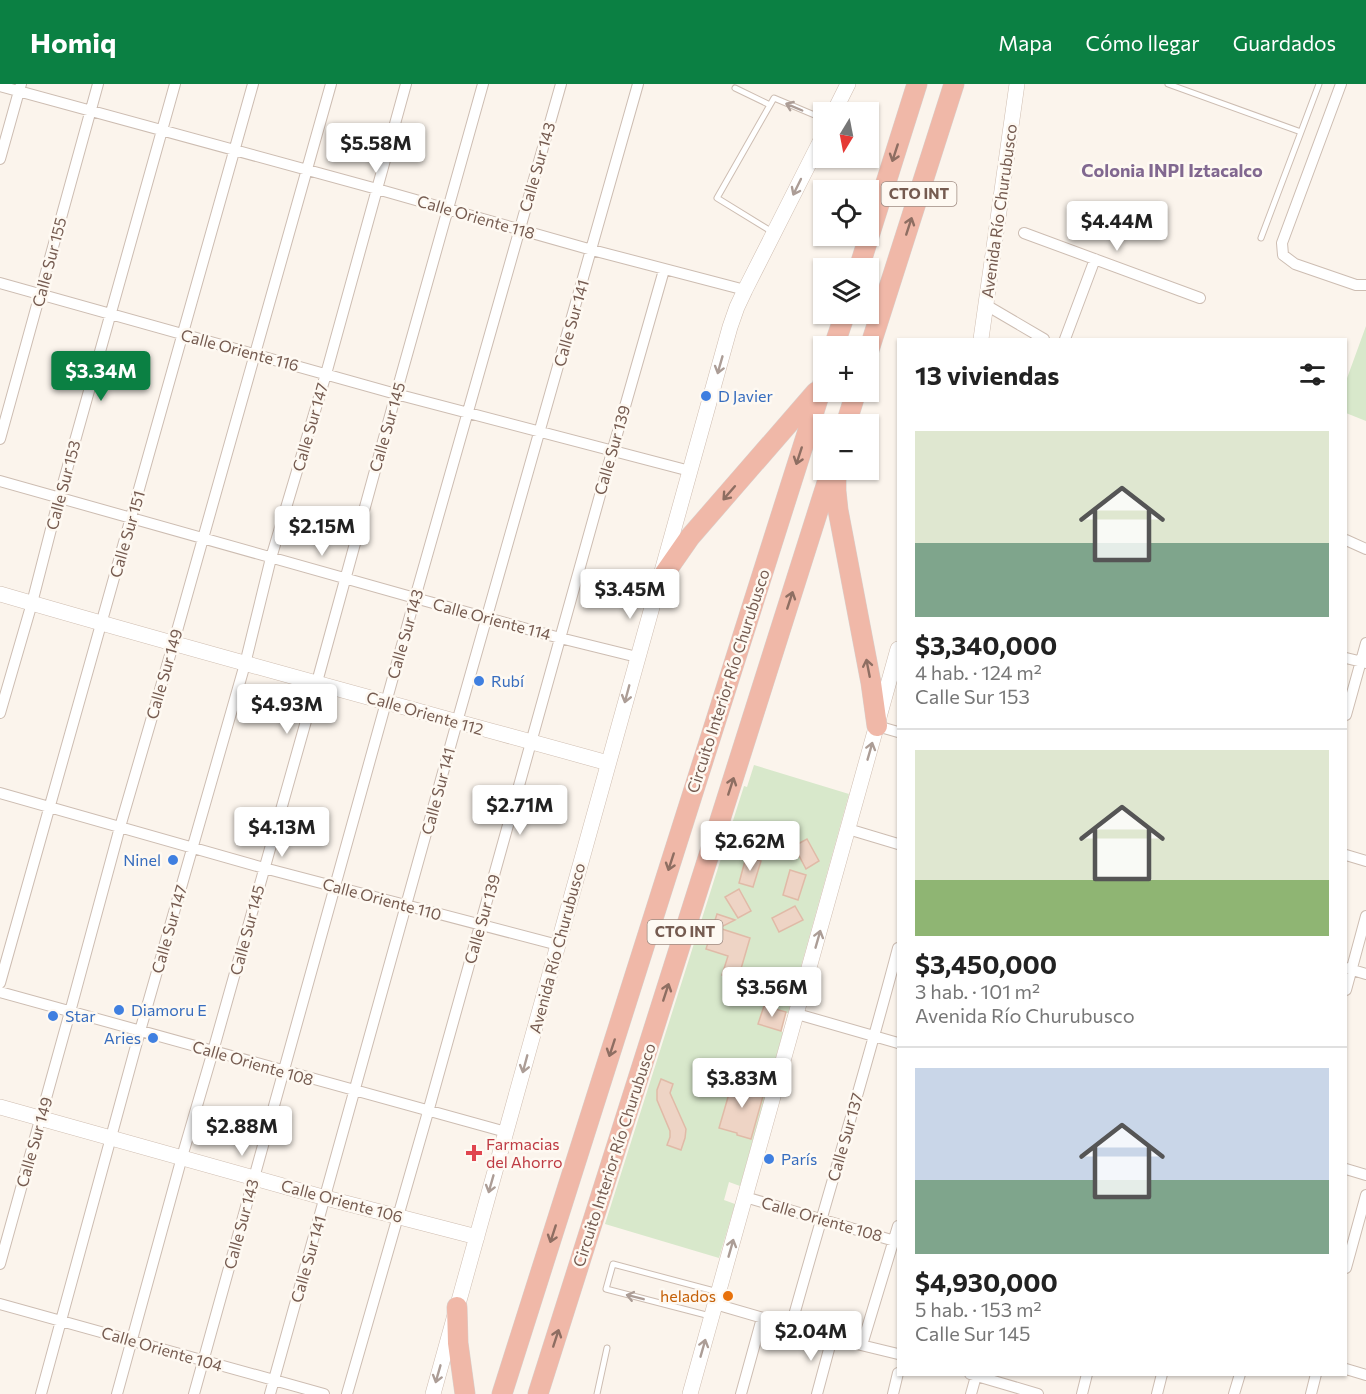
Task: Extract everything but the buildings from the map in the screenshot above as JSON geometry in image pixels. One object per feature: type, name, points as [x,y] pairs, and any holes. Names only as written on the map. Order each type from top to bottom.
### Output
[{"type":"highway","name":"CTO INT","points":[[873,336],[954,84]]},
{"type":"highway","name":"CTO INT","points":[[862,258],[915,91]]},
{"type":"highway","points":[[658,583],[690,537],[813,395]]},
{"type":"highway","name":"Circuito Interior Río Churubusco","points":[[502,1394],[817,402]]},
{"type":"highway","name":"Circuito Interior Río Churubusco","points":[[538,1394],[828,480]]},
{"type":"highway","points":[[836,480],[838,510],[877,726]]},
{"type":"highway","points":[[457,1307],[458,1343],[465,1394]]},
{"type":"main road","points":[[839,102],[848,84]]},
{"type":"main road","name":"Avenida Río Churubusco","points":[[981,338],[1017,84]]},
{"type":"main road","name":"Avenida Río Churubusco","points":[[433,1394],[730,327],[745,290],[813,156]]},
{"type":"main road","name":"Calle Oriente 112","points":[[0,594],[173,645],[317,682],[608,763]]},
{"type":"main road","points":[[690,1394],[897,653]]},
{"type":"main road","name":"Calle Oriente 106","points":[[0,1107],[477,1237]]},
{"type":"street","name":"Calle Sur 155","points":[[0,439],[98,84]]},
{"type":"street","name":"Calle Sur 153","points":[[0,713],[175,84]]},
{"type":"street","name":"Calle Sur 151","points":[[0,983],[253,84]]},
{"type":"street","name":"Calle Sur 149","points":[[0,1264],[120,827],[331,84]]},
{"type":"street","name":"Calle Sur 147","points":[[41,1394],[140,1032],[245,664],[272,558],[326,374],[406,84]]},
{"type":"street","name":"Calle Sur 145","points":[[117,1394],[483,84]]},
{"type":"street","name":"Calle Sur 143","points":[[194,1394],[415,598],[561,84]]},
{"type":"street","name":"Calle Sur 141","points":[[270,1394],[638,84]]},
{"type":"street","points":[[1341,84],[1282,243],[1283,255],[1294,264],[1356,285],[1366,285]]},
{"type":"street","name":"Calle Oriente 118","points":[[0,86],[20,88],[91,111],[664,270],[745,290]]},
{"type":"street","points":[[0,159],[20,88]]},
{"type":"street","points":[[1024,233],[1200,298]]},
{"type":"street","points":[[1065,338],[1095,259]]},
{"type":"street","name":"Calle Sur 139","points":[[347,1394],[664,270]]},
{"type":"street","name":"Calle Oriente 116","points":[[0,283],[396,394],[690,471]]},
{"type":"street","points":[[986,305],[1042,338]]},
{"type":"street","name":"Calle Oriente 114","points":[[0,481],[415,598],[637,657]]},
{"type":"street","points":[[1347,540],[1366,549]]},
{"type":"street","points":[[1347,712],[1363,663],[1366,643]]},
{"type":"street","points":[[1347,658],[1363,663]]},
{"type":"street","points":[[877,726],[897,732]]},
{"type":"street","name":"Calle Oriente 110","points":[[0,793],[264,868],[558,945]]},
{"type":"street","points":[[848,829],[897,844]]},
{"type":"street","points":[[1347,855],[1366,861]]},
{"type":"street","points":[[1366,916],[1348,969],[1366,974]]},
{"type":"street","name":"Calle Sur 137","points":[[791,1326],[897,952]]},
{"type":"street","name":"Calle Oriente 108","points":[[0,992],[506,1132]]},
{"type":"street","points":[[796,1014],[897,1043]]},
{"type":"street","points":[[1347,1169],[1366,1174]]},
{"type":"street","points":[[1347,1264],[1366,1195]]},
{"type":"street","name":"Calle Oriente 108","points":[[745,1197],[896,1242]]},
{"type":"street","points":[[862,1345],[896,1242]]},
{"type":"street","name":"Calle Oriente 104","points":[[0,1304],[324,1394]]},
{"type":"street","points":[[715,1304],[832,1338],[897,1354]]},
{"type":"street","points":[[741,1394],[762,1318]]},
{"type":"street","points":[[817,1394],[832,1338]]},
{"type":"street","points":[[1347,1369],[1366,1375]]},
{"type":"street","points":[[893,1394],[897,1376]]},
{"type":"street","points":[[971,1394],[973,1376]]},
{"type":"street","points":[[976,1376],[1038,1394]]},
{"type":"street","points":[[1008,1386],[1010,1376]]},
{"type":"street","points":[[1082,1394],[1086,1376]]},
{"type":"street","points":[[1157,1394],[1162,1376]]},
{"type":"street","points":[[1234,1394],[1238,1376]]},
{"type":"street","points":[[1311,1394],[1316,1376]]},
{"type":"lane","points":[[1168,84],[1301,132]]},
{"type":"lane","points":[[1261,238],[1319,84]]},
{"type":"lane","points":[[735,88],[770,105]]},
{"type":"lane","points":[[774,233],[717,198],[774,98],[813,114]]},
{"type":"lane","points":[[613,1264],[715,1304],[606,1289],[613,1264]]},
{"type":"lane","points":[[597,1394],[607,1348]]},
{"type":"green space","points":[[1366,326],[1366,421],[1347,413],[1347,378]]},
{"type":"green space","points":[[754,765],[849,794],[788,1013],[786,1013],[781,1031],[783,1032],[740,1186],[729,1182],[724,1200],[735,1204],[719,1258],[605,1224],[744,786],[747,787]]},
{"type":"place","name":"D Javier","points":[[706,396]]},
{"type":"place","name":"Rubí","points":[[479,681]]},
{"type":"place","name":"Ninel","points":[[173,860]]},
{"type":"place","name":"Diamoru E","points":[[119,1010]]},
{"type":"place","name":"Star","points":[[53,1016]]},
{"type":"place","name":"Aries","points":[[153,1038]]},
{"type":"place","name":"Farmacias del Ahorro","points":[[474,1153]]},
{"type":"place","name":"París","points":[[769,1159]]},
{"type":"place","name":"helados","points":[[728,1296]]},
{"type":"district","name":"Colonia INPI Iztacalco","points":[[1172,171]]}]
